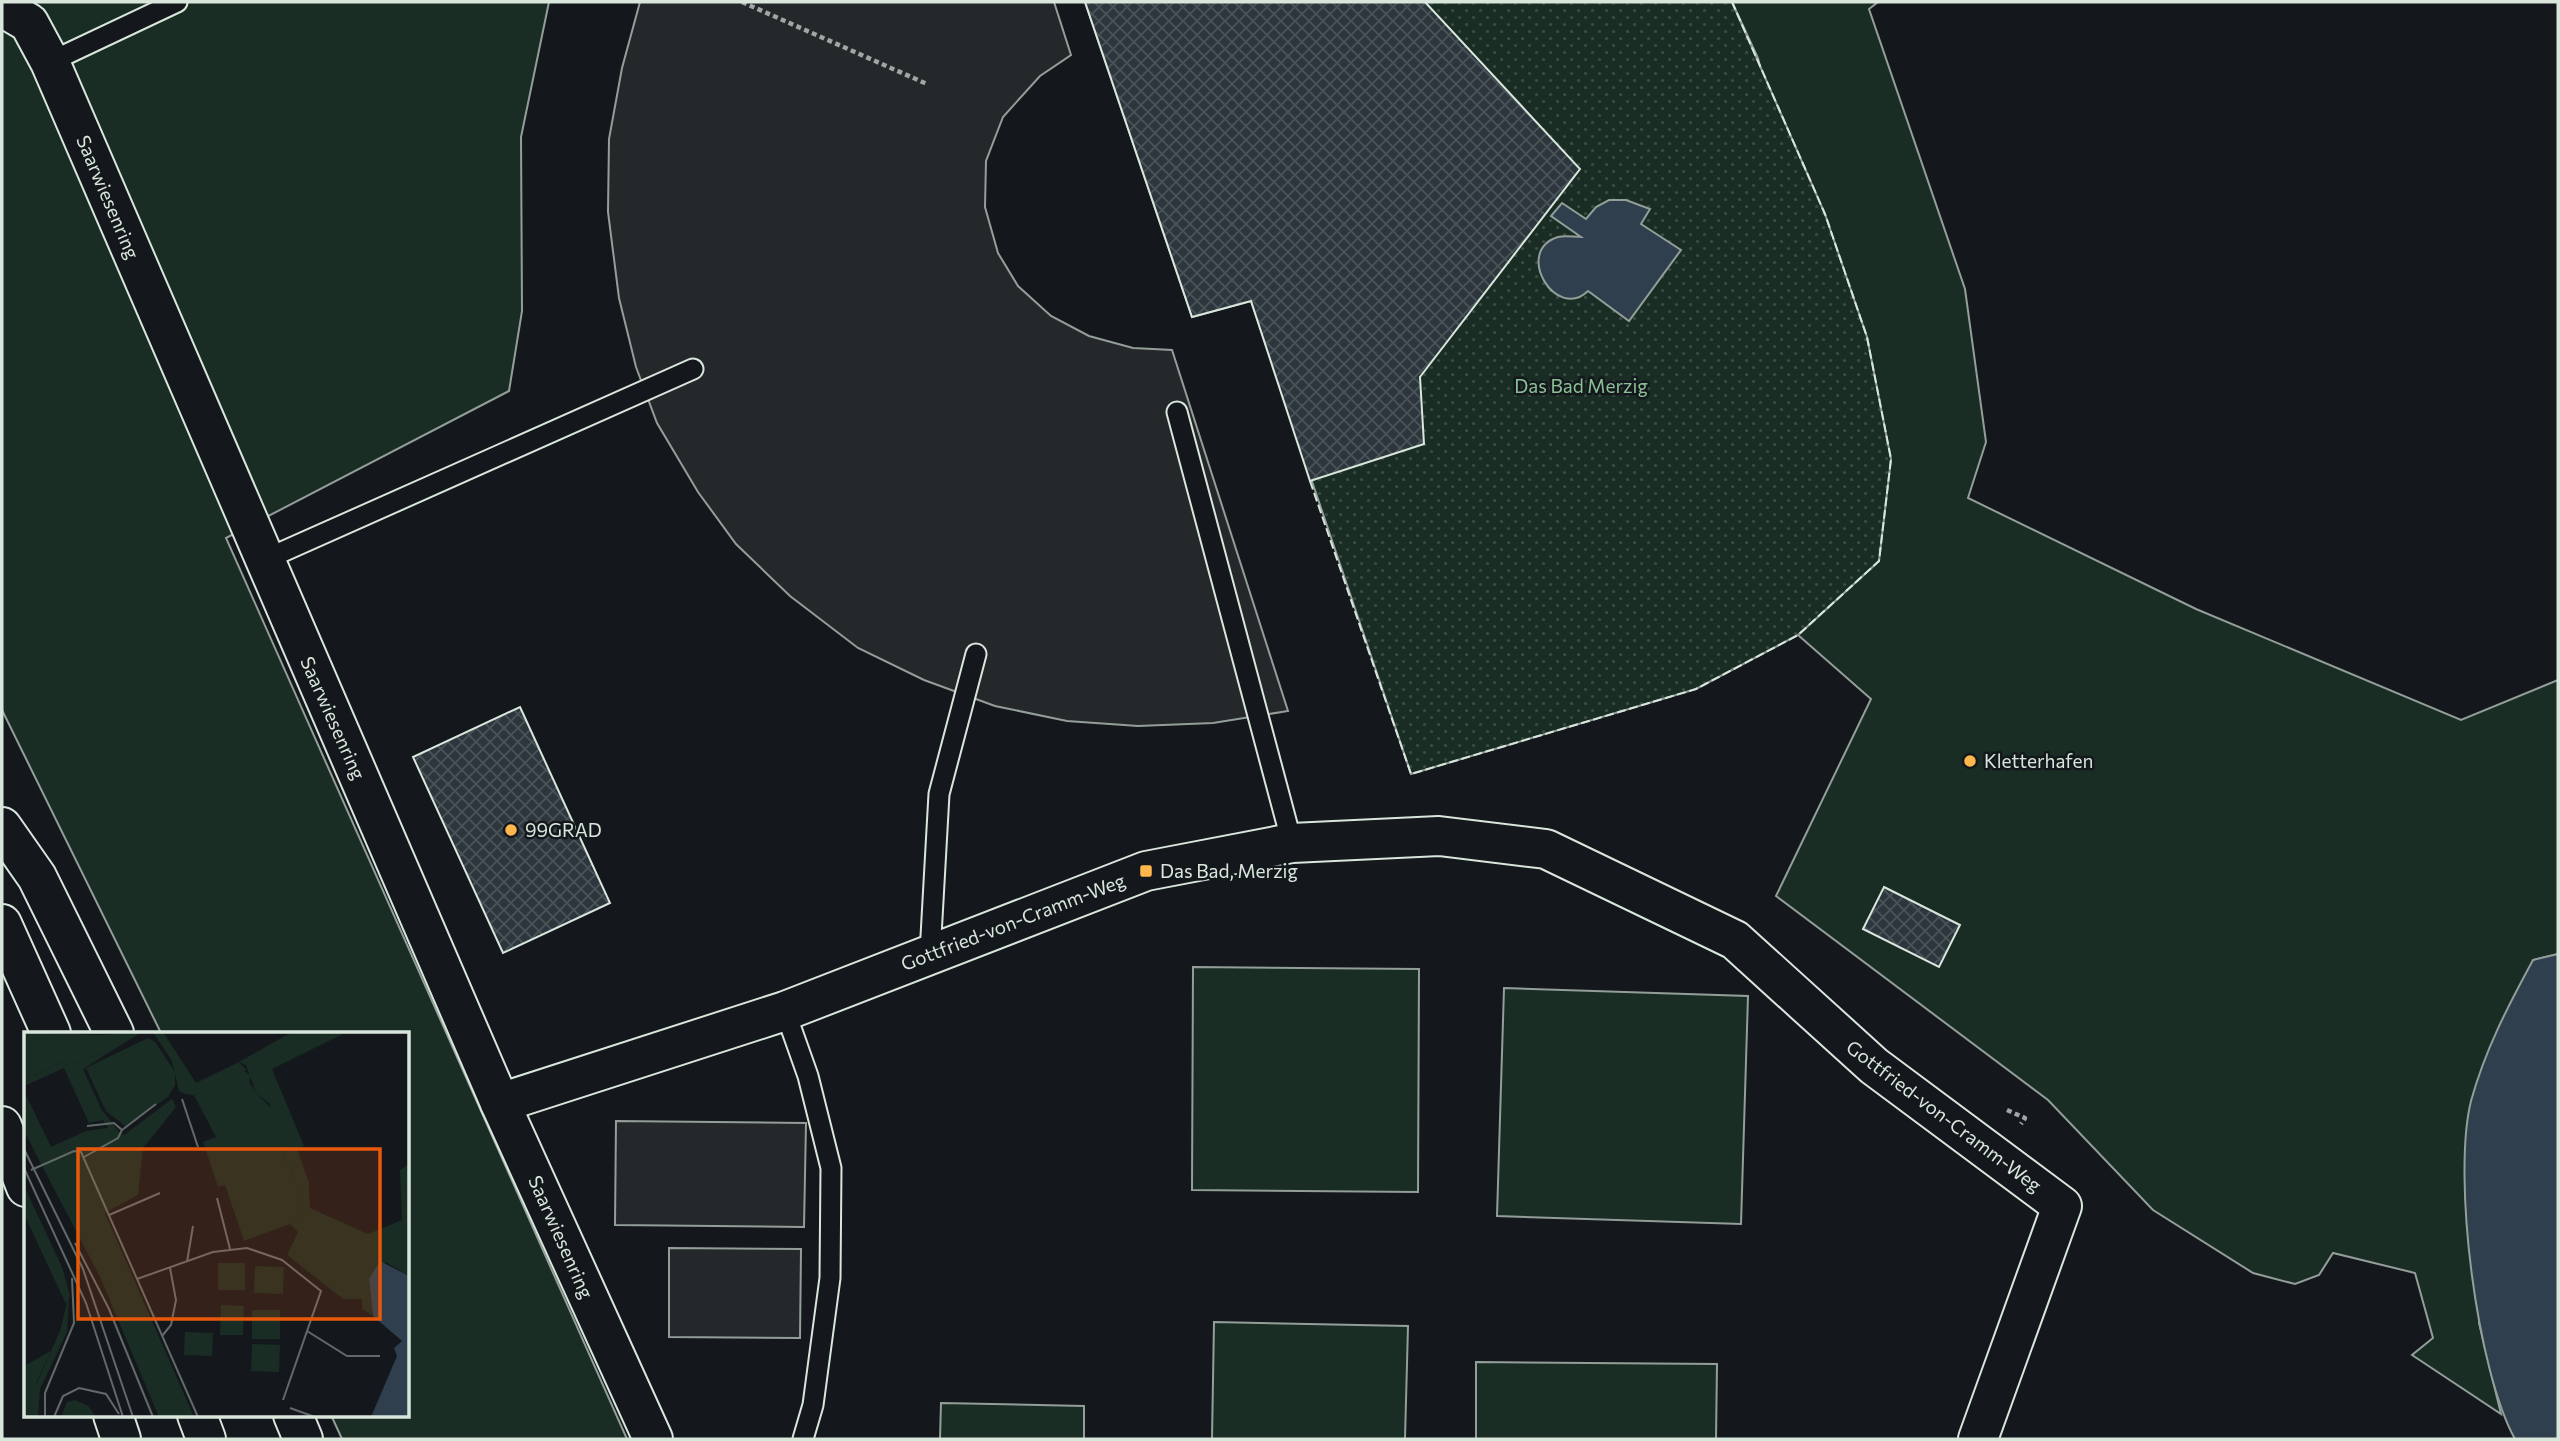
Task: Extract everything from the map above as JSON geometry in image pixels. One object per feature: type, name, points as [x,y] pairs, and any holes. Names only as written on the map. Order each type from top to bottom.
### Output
[{"type":"main road","name":"Saarwiesenring","points":[[2,8],[29,23],[50,62],[500,1102],[653,1439]]},
{"type":"main road","points":[[2,827],[37,877],[114,1032]]},
{"type":"main road","name":"Gottfried-von-Cramm-Weg","points":[[500,1102],[785,1011],[1146,872],[1292,843],[1439,836],[1546,849],[1735,940],[1874,1066],[2062,1206],[1978,1439]]},
{"type":"main road","points":[[2,924],[51,1032]]},
{"type":"main road","points":[[2,1126],[24,1182]]},
{"type":"main road","points":[[113,1416],[121,1439]]},
{"type":"main road","points":[[197,1416],[206,1439]]},
{"type":"main road","points":[[293,1416],[303,1439]]},
{"type":"lane","points":[[50,62],[177,2]]},
{"type":"lane","points":[[264,560],[693,369]]},
{"type":"lane","points":[[1177,412],[1292,843]]},
{"type":"lane","points":[[930,954],[939,794],[976,654]]},
{"type":"lane","points":[[785,1011],[808,1076],[831,1168],[830,1278],[813,1405],[803,1439]]},
{"type":"path","points":[[742,2],[927,85]]},
{"type":"path","points":[[1996,1103],[2025,1118],[1998,1158]]},
{"type":"green space","points":[[2,2],[549,2],[521,137],[522,311],[509,391],[226,538],[627,1439],[342,1439],[331,1416],[410,1416],[410,1032],[161,1032],[2,710]]},
{"type":"green space","name":"Das Bad Merzig","points":[[1085,2],[1732,2],[1825,214],[1867,337],[1891,459],[1879,561],[1798,635],[1696,689],[1411,774],[1251,301],[1192,317]]},
{"type":"green space","points":[[1732,2],[1878,2],[1869,9],[1965,289],[1986,442],[1968,498],[2196,609],[2461,720],[2558,680],[2558,954],[2533,960],[2479,1323],[2501,1414],[2412,1355],[2433,1338],[2415,1273],[2333,1253],[2319,1275],[2295,1284],[2253,1273],[2153,1210],[2048,1100],[1776,896],[1871,699],[1798,635],[1879,561],[1758,58]]},
{"type":"green space","points":[[1193,967],[1419,969],[1418,1192],[1192,1190]]},
{"type":"green space","points":[[1504,988],[1748,996],[1741,1224],[1497,1216]]},
{"type":"green space","points":[[1214,1322],[1408,1326],[1405,1439],[1212,1439]]},
{"type":"green space","points":[[1476,1362],[1717,1364],[1716,1439],[1476,1439]]},
{"type":"green space","points":[[941,1403],[1084,1406],[1084,1439],[940,1439]]},
{"type":"shaded area","points":[[640,2],[1054,2],[1071,55],[1040,76],[1003,117],[986,161],[985,207],[998,253],[1018,286],[1051,316],[1089,336],[1133,348],[1172,350],[1288,711],[1213,723],[1138,726],[1067,721],[995,706],[924,680],[858,648],[790,596],[736,544],[698,492],[657,423],[636,367],[619,298],[608,212],[609,139],[622,68]]},
{"type":"shaded area","points":[[616,1121],[806,1123],[804,1227],[615,1225]]},
{"type":"shaded area","points":[[669,1248],[801,1249],[800,1338],[669,1337]]},
{"type":"water","points":[[1609,200],[1626,200],[1650,209],[1641,224],[1681,250],[1629,321],[1588,291],[1576,298],[1563,298],[1544,281],[1539,268],[1539,256],[1545,245],[1561,236],[1581,237],[1551,216],[1562,203],[1586,219],[1596,207]]},
{"type":"water","points":[[2558,954],[2558,1439],[2515,1439],[2501,1408],[2479,1322],[2467,1223],[2466,1135],[2477,1082],[2490,1046],[2515,994],[2533,960]]},
{"type":"building","points":[[1085,2],[1425,2],[1580,169],[1420,377],[1424,444],[1310,481],[1251,301],[1192,317]]},
{"type":"building","name":"99GRAD","points":[[520,707],[610,903],[503,953],[413,757]]},
{"type":"building","points":[[1884,887],[1960,925],[1939,967],[1863,929]]},
{"type":"fence","points":[[1310,481],[1411,774],[1696,689],[1798,635],[1879,561],[1891,459],[1867,337],[1825,214],[1732,2]]},
{"type":"place","name":"Kletterhafen","points":[[1970,761]]},
{"type":"place","name":"99GRAD","points":[[511,830]]},
{"type":"place","name":"Das Bad, Merzig","points":[[1146,871]]}]
